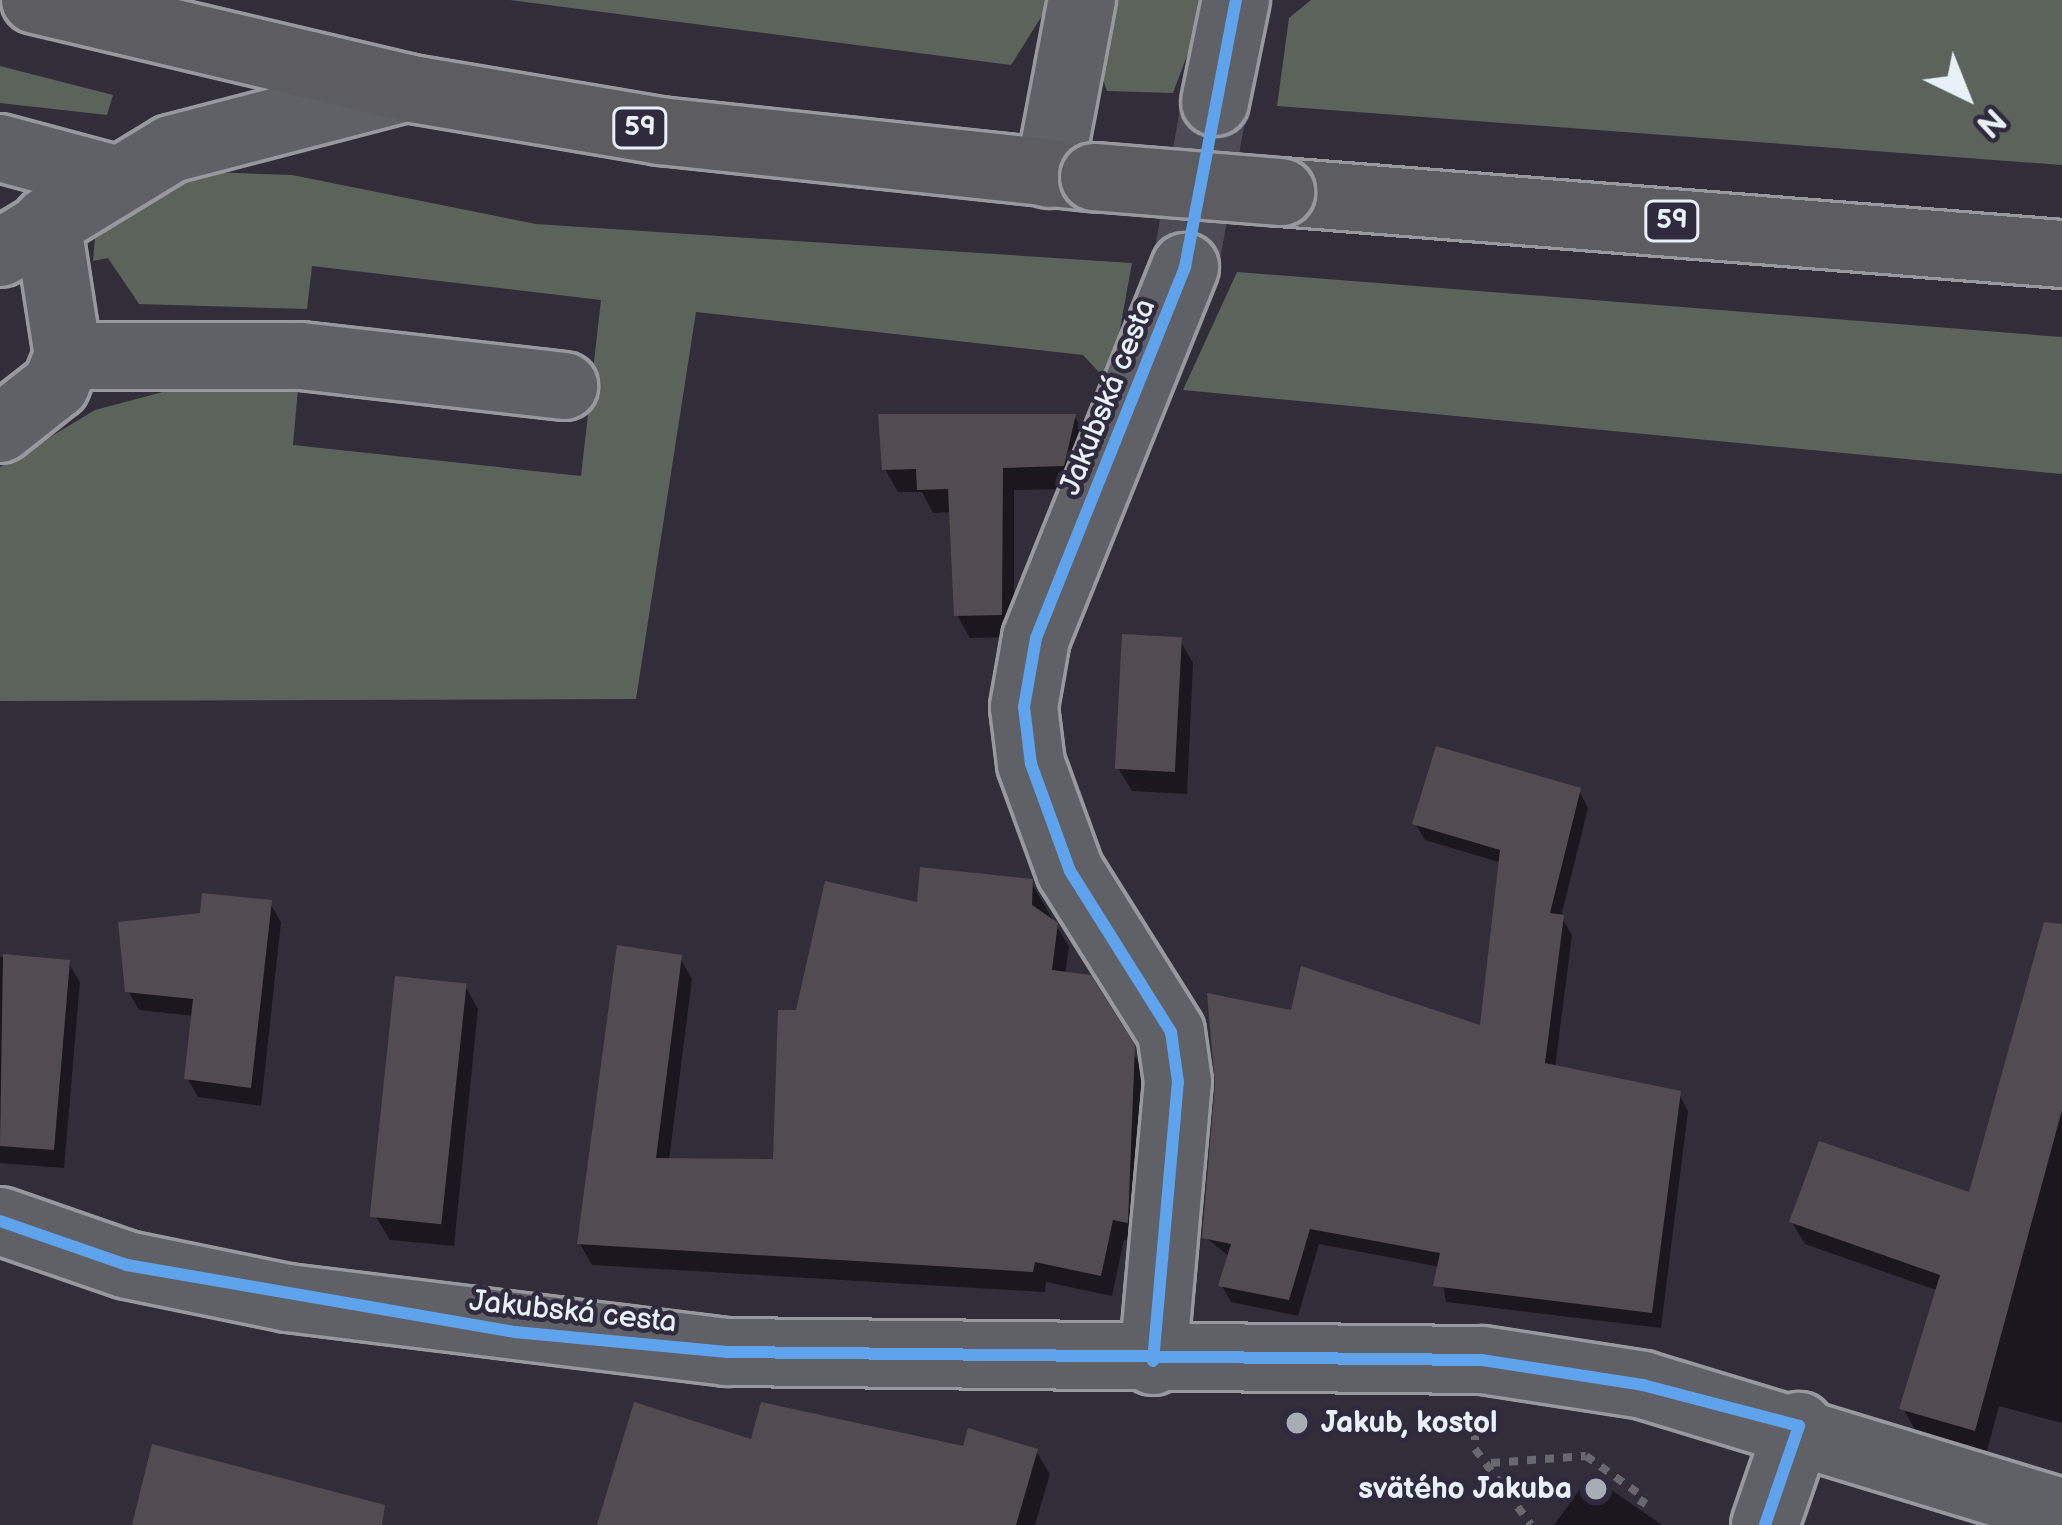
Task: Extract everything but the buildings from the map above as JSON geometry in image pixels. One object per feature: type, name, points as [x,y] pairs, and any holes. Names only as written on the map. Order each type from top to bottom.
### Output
[{"type":"main road","name":"59","points":[[35,0],[406,88],[660,131],[1071,176],[2062,254]]},
{"type":"street","points":[[1071,176],[1082,0]]},
{"type":"street","points":[[1215,102],[1236,0]]},
{"type":"street","points":[[0,429],[56,385],[68,356],[24,237],[112,178],[171,149],[406,88]]},
{"type":"street","points":[[0,148],[112,178]]},
{"type":"street","name":"Jakubská cesta","points":[[1153,1361],[1178,1082],[1171,1032],[1070,871],[1030,764],[1024,707],[1036,638],[1185,267]]},
{"type":"street","points":[[68,356],[302,356],[564,386]]},
{"type":"street","name":"Jakubská cesta","points":[[0,1221],[127,1265],[515,1332],[727,1352],[1153,1361],[1482,1360],[1799,1426],[2062,1512]]},
{"type":"street","points":[[1765,1525],[1799,1426]]},
{"type":"path","points":[[1531,1525],[1490,1462],[1586,1456],[1645,1498],[1640,1506]]},
{"type":"shaded area","points":[[510,0],[1052,0],[1011,65]]},
{"type":"shaded area","points":[[1115,0],[1208,0],[1173,93],[1107,91],[1098,65]]},
{"type":"shaded area","points":[[1311,0],[2062,0],[2062,165],[1277,106],[1289,18]]},
{"type":"shaded area","points":[[0,66],[113,95],[107,115],[0,103]]},
{"type":"shaded area","points":[[209,172],[292,175],[536,224],[1132,263],[1110,384],[1083,355],[696,312],[636,699],[0,701],[0,467],[95,410],[178,388],[298,389],[293,445],[581,476],[601,300],[312,266],[307,309],[139,304],[108,258],[93,261],[95,237],[111,212]]},
{"type":"shaded area","points":[[1237,272],[2062,337],[2062,474],[1183,390]]},
{"type":"tunnel","points":[[1185,267],[1215,102]]},
{"type":"cycle path","points":[[1153,1361],[1178,1082],[1171,1032],[1070,871],[1031,764],[1024,707],[1036,638],[1185,267],[1236,0]]},
{"type":"cycle path","points":[[0,1221],[127,1265],[515,1332],[727,1352],[1482,1360],[1643,1385],[1799,1426],[1765,1525]]},
{"type":"place","name":"Jakub, kostol","points":[[1297,1423]]},
{"type":"place","name":"svätého Jakuba","points":[[1596,1489]]}]
